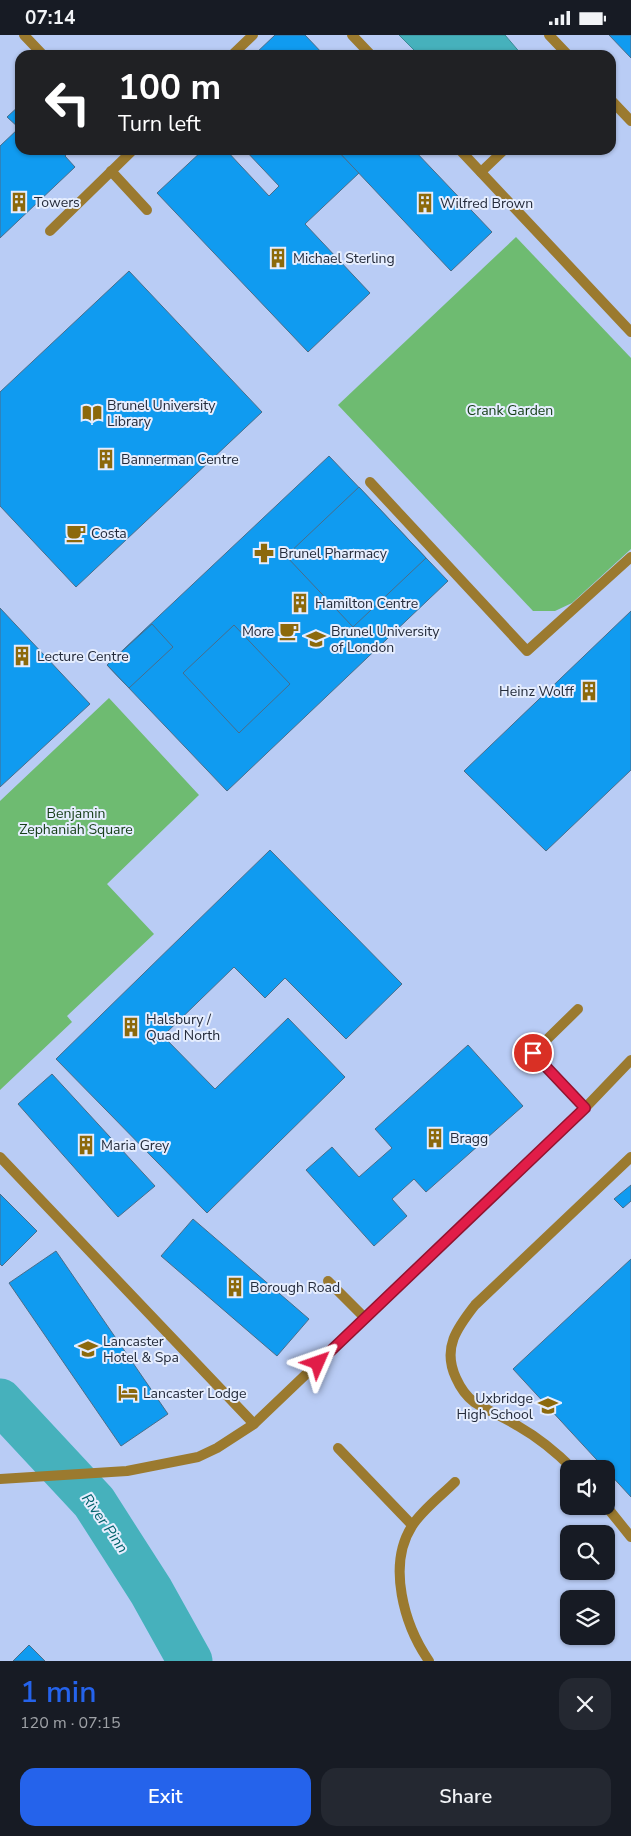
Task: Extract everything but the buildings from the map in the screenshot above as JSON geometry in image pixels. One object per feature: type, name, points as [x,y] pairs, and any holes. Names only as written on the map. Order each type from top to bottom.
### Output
[{"type":"street","points":[[24,35],[38,50]]},
{"type":"street","points":[[237,50],[253,35]]},
{"type":"street","points":[[352,35],[366,50]]},
{"type":"street","points":[[549,35],[563,50]]},
{"type":"street","points":[[616,105],[631,121]]},
{"type":"street","points":[[50,231],[128,155]]},
{"type":"street","points":[[465,155],[631,332]]},
{"type":"street","points":[[481,172],[499,155]]},
{"type":"street","points":[[111,171],[147,210]]},
{"type":"street","points":[[370,482],[527,651],[631,557]]},
{"type":"street","points":[[578,1009],[533,1053],[585,1108]]},
{"type":"street","points":[[0,1479],[127,1471],[198,1457],[217,1449],[254,1424],[585,1108],[631,1060]]},
{"type":"street","points":[[0,1157],[254,1424]]},
{"type":"street","points":[[564,1460],[534,1435],[472,1400],[460,1387],[452,1369],[449,1349],[457,1327],[475,1305],[631,1157]]},
{"type":"street","points":[[328,1281],[365,1318]]},
{"type":"street","points":[[338,1448],[412,1525]]},
{"type":"street","points":[[428,1661],[412,1631],[401,1587],[404,1543],[412,1525],[455,1482]]},
{"type":"street","points":[[613,1515],[631,1537]]},
{"type":"green space","name":"Crank Garden","points":[[516,237],[631,358],[631,549],[572,603],[555,611],[533,611],[338,405]]},
{"type":"green space","name":"Benjamin Zephaniah Square","points":[[109,698],[199,795],[107,884],[154,934],[67,1016],[72,1022],[0,1090],[0,801]]},
{"type":"shaded area","points":[[399,35],[505,35],[518,50],[414,50]]},
{"type":"waterway","name":"River Pinn","points":[[0,1401],[94,1502],[151,1591],[190,1661]]},
{"type":"place","name":"Towers","points":[[19,202]]},
{"type":"place","name":"Wilfred Brown","points":[[425,203]]},
{"type":"place","name":"Michael Sterling","points":[[278,258]]},
{"type":"place","name":"Brunel University Library","points":[[92,413]]},
{"type":"place","name":"Bannerman Centre","points":[[106,459]]},
{"type":"place","name":"Costa","points":[[76,533]]},
{"type":"place","name":"Brunel Pharmacy","points":[[264,553]]},
{"type":"place","name":"Hamilton Centre","points":[[300,603]]},
{"type":"place","name":"More","points":[[289,631]]},
{"type":"place","name":"Brunel University of London","points":[[316,639]]},
{"type":"place","name":"Lecture Centre","points":[[22,656]]},
{"type":"place","name":"Heinz Wolff","points":[[589,691]]},
{"type":"place","name":"Halsbury / Quad North","points":[[131,1027]]},
{"type":"place","name":"Bragg","points":[[435,1138]]},
{"type":"place","name":"Maria Grey","points":[[86,1145]]},
{"type":"place","name":"Borough Road","points":[[235,1287]]},
{"type":"place","name":"Lancaster Hotel & Spa","points":[[88,1349]]},
{"type":"place","name":"Lancaster Lodge","points":[[128,1393]]},
{"type":"place","name":"Uxbridge High School","points":[[548,1406]]},
{"type":"route","points":[[318,1363],[585,1108],[533,1053]]}]
